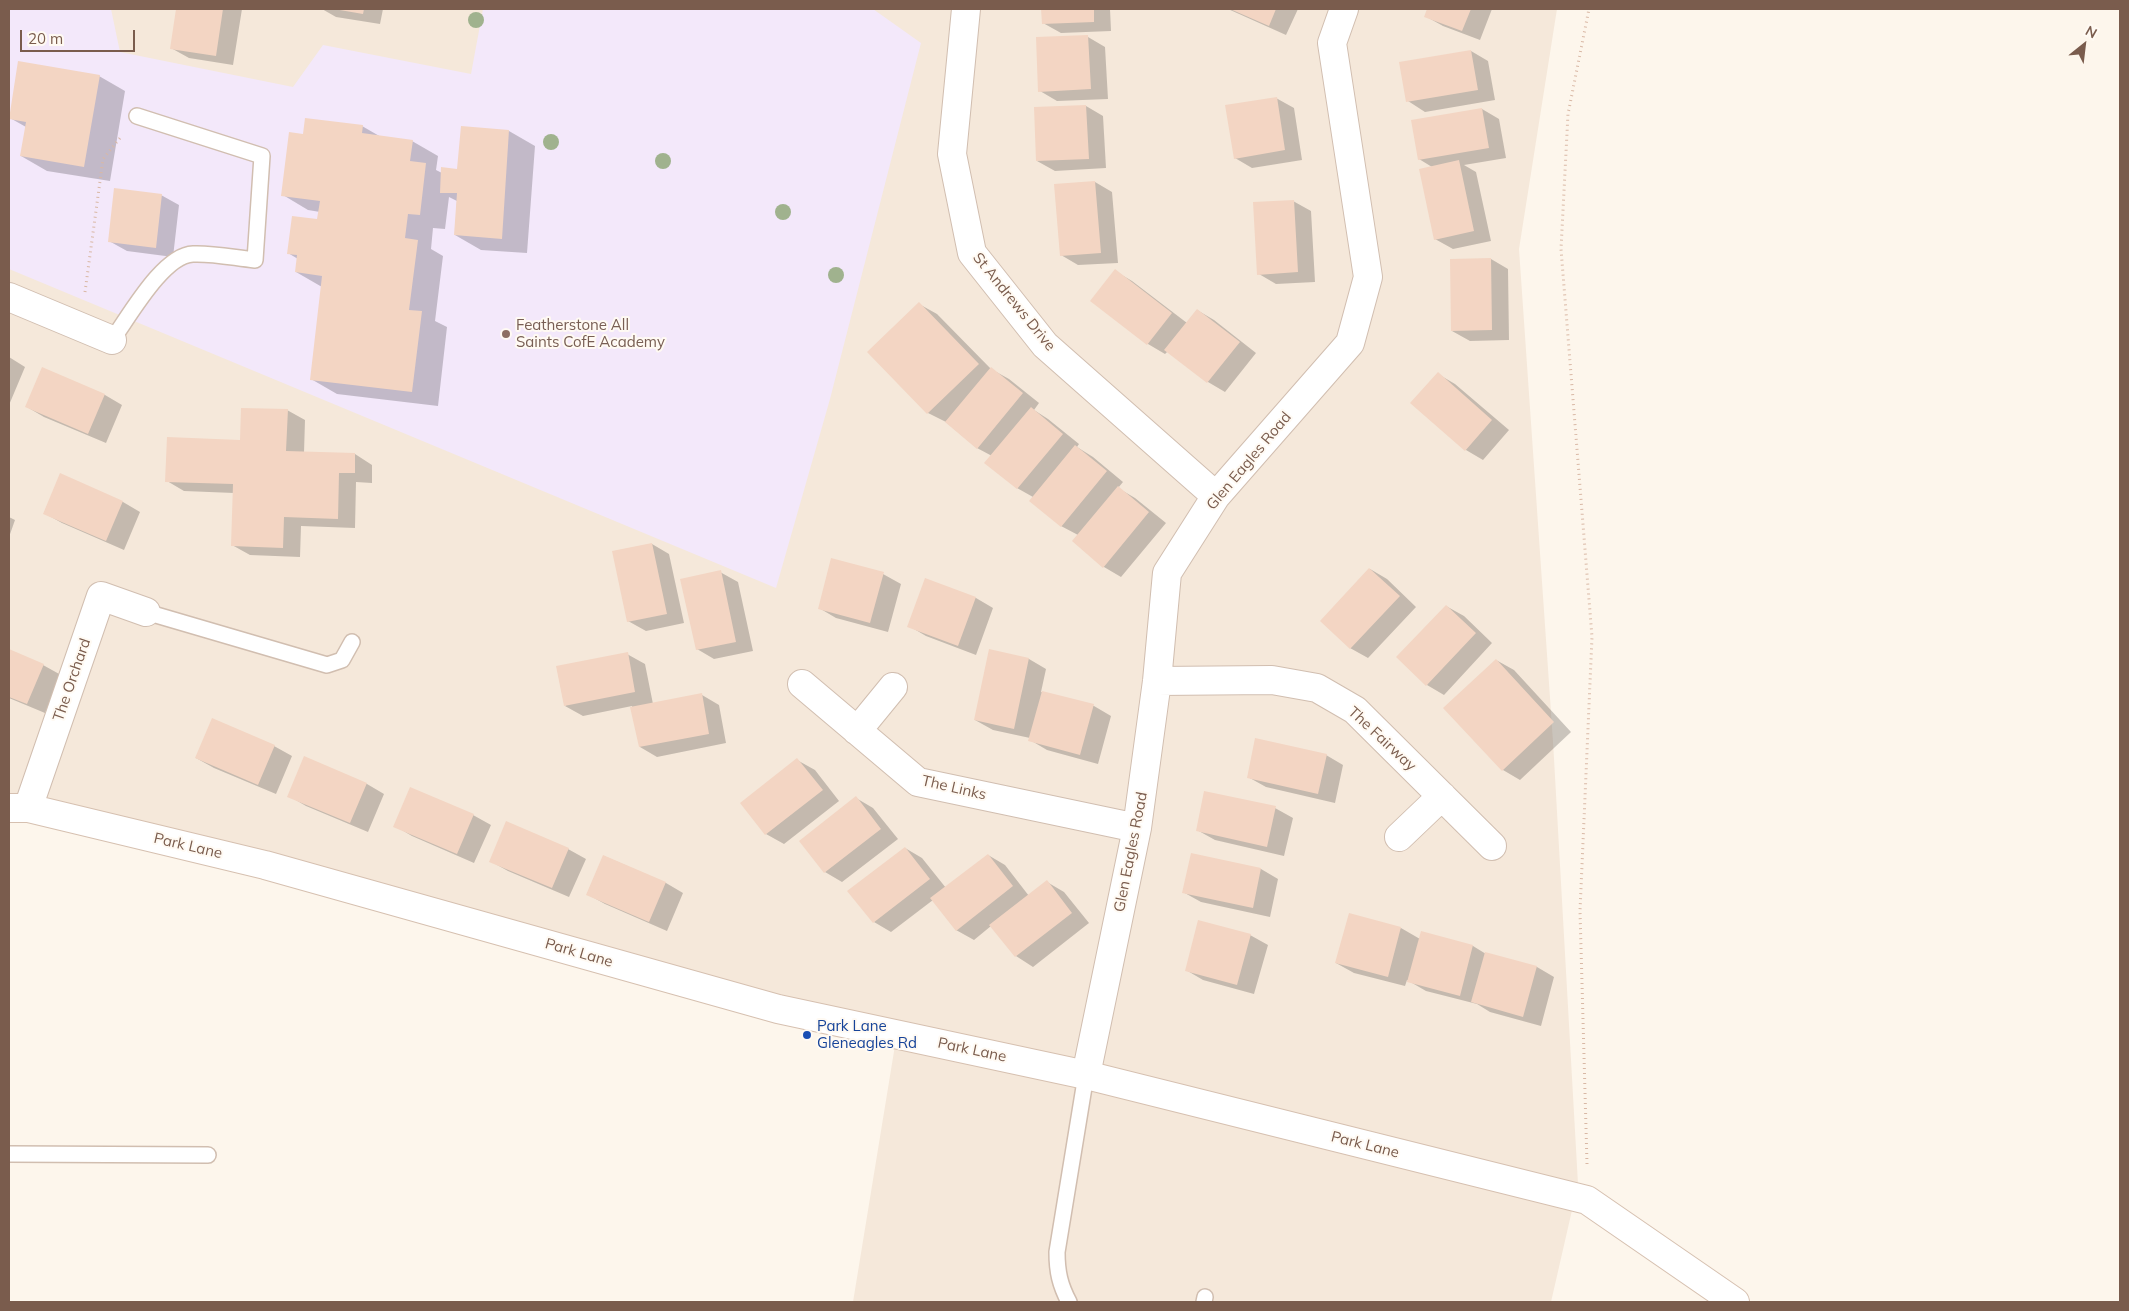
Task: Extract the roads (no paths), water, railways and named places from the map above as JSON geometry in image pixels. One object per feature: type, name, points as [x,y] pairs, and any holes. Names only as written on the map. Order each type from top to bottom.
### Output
[{"type":"street","name":"St Andrews Drive","points":[[966,9],[952,154],[972,253],[1045,345],[1216,496]]},
{"type":"street","name":"Glen Eagles Road","points":[[1086,1075],[1137,828],[1157,681],[1167,573],[1216,496],[1350,343],[1368,277],[1332,42],[1344,9]]},
{"type":"street","points":[[9,297],[112,340]]},
{"type":"street","name":"The Orchard","points":[[18,808],[101,596],[146,612]]},
{"type":"street","name":"The Fairway","points":[[1157,681],[1272,680],[1318,688],[1355,710],[1492,846]]},
{"type":"street","name":"The Links","points":[[802,684],[918,782],[1137,828]]},
{"type":"street","points":[[857,731],[893,687]]},
{"type":"street","points":[[1399,838],[1442,796]]},
{"type":"street","name":"Park Lane","points":[[18,808],[265,865],[778,1009],[1086,1075],[1588,1200],[1735,1302]]},
{"type":"lane","points":[[112,340],[152,285],[173,261],[191,254],[255,260],[262,156],[137,116]]},
{"type":"lane","points":[[146,612],[327,665],[342,660],[352,642]]},
{"type":"lane","points":[[1069,1302],[1060,1286],[1057,1271],[1057,1252],[1086,1075]]},
{"type":"lane","points":[[9,1154],[208,1155]]},
{"type":"place","name":"Featherstone All Saints CofE Academy","points":[[506,334]]},
{"type":"place","name":"Park Lane Gleneagles Rd","points":[[807,1035]]}]
